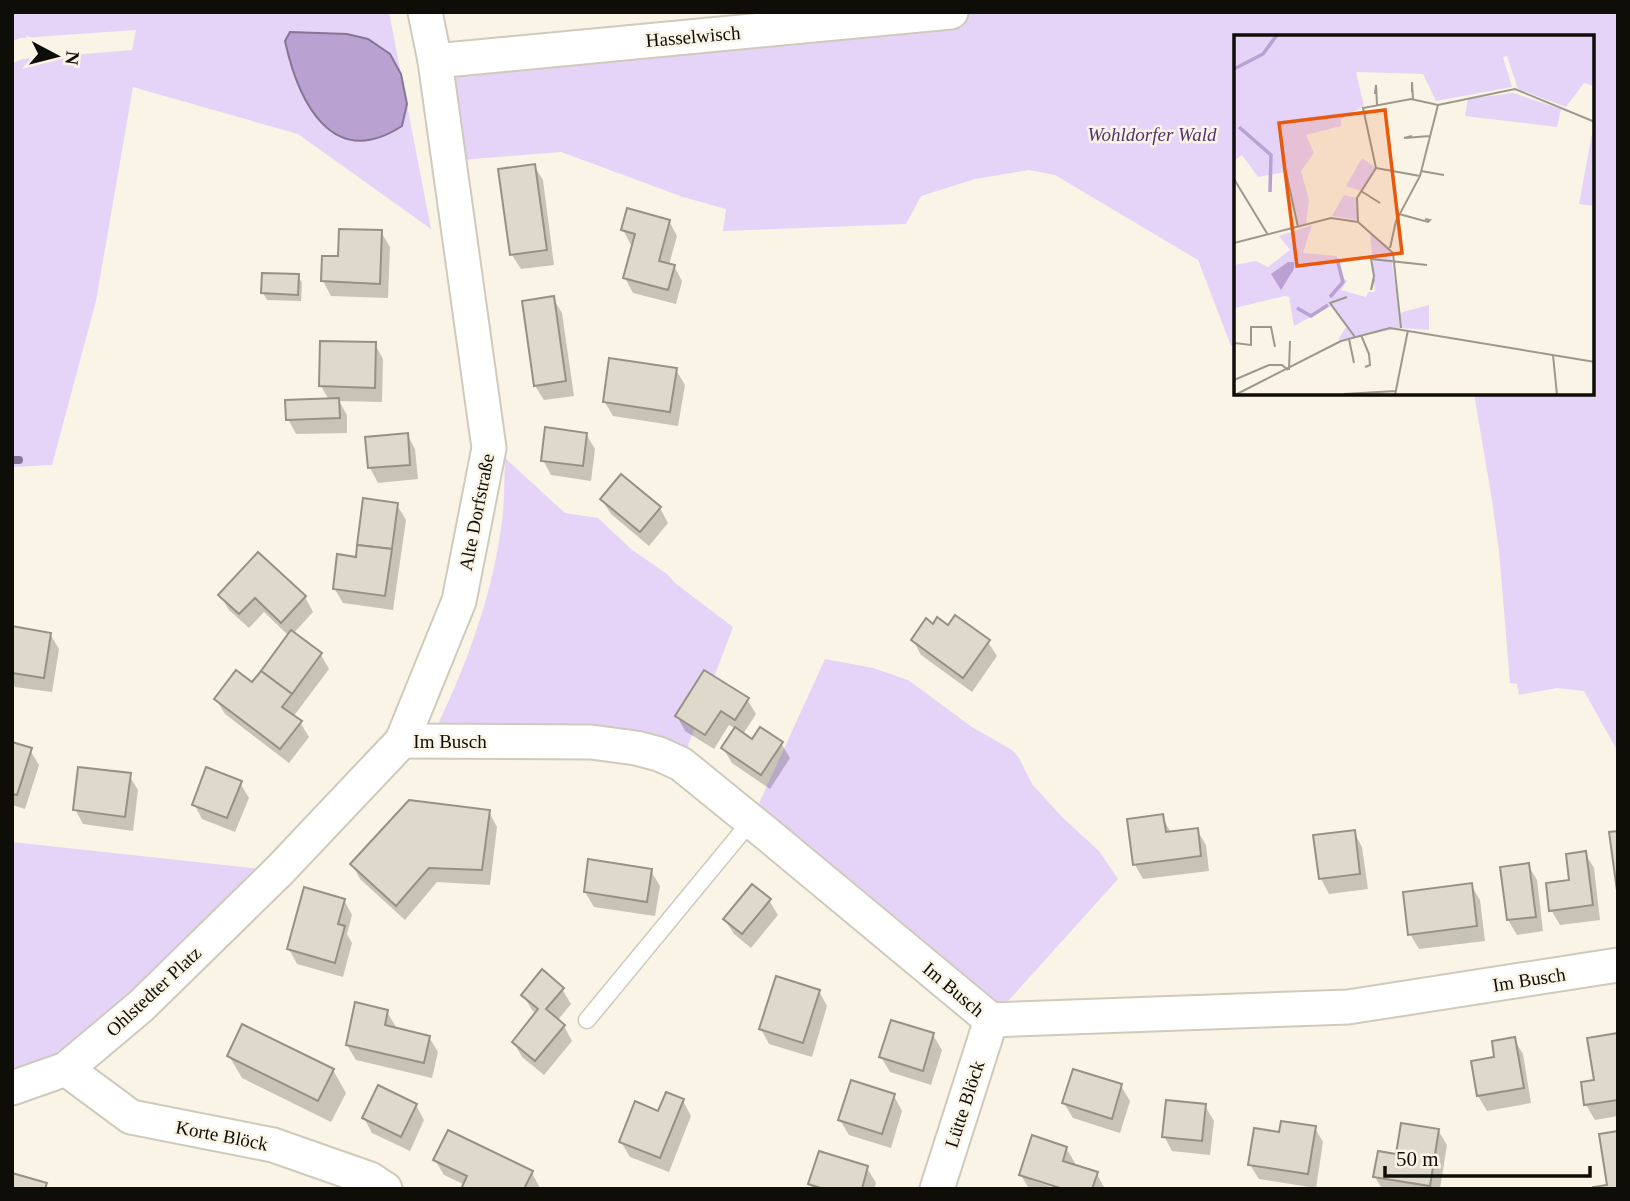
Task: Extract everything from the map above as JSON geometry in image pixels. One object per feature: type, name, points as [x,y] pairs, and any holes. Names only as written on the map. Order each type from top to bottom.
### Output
[{"type":"street","name":"Alte Dorfstraße","points":[[279,871],[402,741],[459,601],[489,448],[435,61],[425,12]]},
{"type":"street","name":"Hasselwisch","points":[[435,61],[951,12]]},
{"type":"street","name":"Im Busch","points":[[402,741],[592,742],[636,748],[681,764],[990,1020],[1348,1007],[1618,965]]},
{"type":"street","name":"Ohlstedter Platz","points":[[12,1088],[66,1069],[141,1006],[279,871]]},
{"type":"street","name":"Lütte Blöck","points":[[936,1189],[990,1020]]},
{"type":"street","name":"Korte Blöck","points":[[66,1069],[131,1117],[273,1144],[370,1179],[385,1189]]},
{"type":"lane","points":[[587,1020],[751,821]]},
{"type":"green space","points":[[12,12],[389,12],[431,229],[298,134],[133,87],[96,301],[52,465],[12,467],[12,63],[23,59],[132,50],[136,30],[21,38],[12,41]]},
{"type":"green space","name":"Wohldorfer Wald","points":[[953,12],[1618,12],[1618,752],[1584,691],[1557,688],[1519,695],[1517,684],[1510,683],[1499,550],[1474,396],[1595,396],[1595,35],[1234,35],[1234,345],[1231,346],[1198,260],[1055,175],[1029,170],[975,179],[921,196],[906,224],[723,231],[726,209],[683,197],[561,152],[449,161],[435,61]]},
{"type":"green space","points":[[505,458],[565,513],[598,518],[631,549],[733,627],[681,764],[430,741],[454,690],[483,610],[502,519]]},
{"type":"green space","points":[[825,659],[873,668],[908,680],[972,727],[1012,750],[1032,784],[1062,817],[1099,851],[1118,879],[991,1020],[751,821]]},
{"type":"green space","points":[[12,842],[279,871],[141,1006],[12,1088]]},
{"type":"shaded area","points":[[290,32],[347,34],[368,39],[390,54],[401,74],[407,104],[402,126],[377,138],[356,140],[337,135],[322,123],[299,86],[285,41]]},
{"type":"building","points":[[535,164],[547,250],[510,255],[498,169]]},
{"type":"building","points":[[627,208],[670,220],[659,261],[675,265],[668,290],[623,278],[635,234],[621,230]]},
{"type":"building","points":[[339,229],[382,230],[380,284],[321,281],[322,256],[338,256]]},
{"type":"building","points":[[262,273],[299,274],[298,295],[261,293]]},
{"type":"building","points":[[554,296],[566,381],[534,386],[522,301]]},
{"type":"building","points":[[320,341],[376,342],[375,388],[319,386]]},
{"type":"building","points":[[609,358],[677,368],[670,412],[603,402]]},
{"type":"building","points":[[339,398],[340,418],[286,420],[285,400]]},
{"type":"building","points":[[545,427],[587,433],[583,466],[541,461]]},
{"type":"building","points":[[408,433],[410,465],[368,468],[365,437]]},
{"type":"building","points":[[621,474],[661,507],[640,532],[600,499]]},
{"type":"building","points":[[363,498],[398,503],[392,549],[357,545]]},
{"type":"building","points":[[357,545],[392,549],[385,596],[333,589],[337,554],[356,557]]},
{"type":"building","points":[[258,552],[306,596],[281,623],[255,598],[239,614],[218,595]]},
{"type":"building","points":[[955,615],[990,640],[963,678],[911,640],[926,618],[933,624],[937,617],[948,625]]},
{"type":"building","points":[[12,626],[51,633],[44,678],[12,673]]},
{"type":"building","points":[[291,630],[322,653],[292,694],[261,671]]},
{"type":"building","points":[[236,670],[252,682],[261,671],[292,694],[282,707],[302,721],[280,749],[214,699]]},
{"type":"building","points":[[704,670],[749,698],[735,720],[721,711],[705,735],[675,716]]},
{"type":"building","points":[[735,727],[752,739],[760,727],[783,742],[761,775],[721,748]]},
{"type":"building","points":[[12,742],[32,748],[17,795],[12,794]]},
{"type":"building","points":[[78,767],[131,773],[125,817],[73,810]]},
{"type":"building","points":[[206,767],[242,781],[227,818],[192,805]]},
{"type":"building","points":[[409,800],[490,810],[482,870],[429,868],[396,906],[350,864]]},
{"type":"building","points":[[1163,814],[1166,832],[1198,828],[1201,856],[1133,865],[1127,819]]},
{"type":"building","points":[[1355,830],[1360,874],[1319,879],[1313,835]]},
{"type":"building","points":[[1618,831],[1618,898],[1609,832]]},
{"type":"building","points":[[1586,851],[1593,905],[1549,911],[1546,883],[1569,880],[1566,854]]},
{"type":"building","points":[[588,859],[652,869],[647,902],[584,892]]},
{"type":"building","points":[[1529,863],[1536,917],[1507,920],[1500,867]]},
{"type":"building","points":[[1472,883],[1477,926],[1408,935],[1403,892]]},
{"type":"building","points":[[752,884],[771,899],[742,934],[723,919]]},
{"type":"building","points":[[304,887],[345,899],[338,924],[345,926],[335,963],[287,949]]},
{"type":"building","points":[[542,969],[564,988],[546,1009],[565,1025],[535,1061],[512,1042],[538,1009],[521,995]]},
{"type":"building","points":[[776,976],[820,990],[803,1043],[759,1029]]},
{"type":"building","points":[[355,1002],[388,1010],[385,1025],[430,1036],[424,1063],[346,1045]]},
{"type":"building","points":[[891,1020],[934,1033],[923,1071],[879,1057]]},
{"type":"building","points":[[242,1024],[334,1069],[318,1101],[227,1056]]},
{"type":"building","points":[[1618,1033],[1618,1100],[1584,1105],[1581,1082],[1594,1080],[1587,1038]]},
{"type":"building","points":[[1515,1037],[1524,1088],[1477,1096],[1471,1061],[1494,1057],[1492,1041]]},
{"type":"building","points":[[1073,1069],[1122,1084],[1112,1119],[1062,1103]]},
{"type":"building","points":[[851,1080],[895,1094],[882,1134],[838,1120]]},
{"type":"building","points":[[378,1085],[417,1104],[401,1137],[362,1118]]},
{"type":"building","points":[[666,1092],[684,1099],[660,1158],[619,1142],[635,1101],[658,1111]]},
{"type":"building","points":[[1166,1100],[1206,1104],[1202,1141],[1162,1137]]},
{"type":"building","points":[[1281,1121],[1316,1126],[1308,1174],[1248,1165],[1254,1128],[1279,1132]]},
{"type":"building","points":[[1401,1123],[1439,1129],[1430,1186],[1373,1177],[1378,1151],[1396,1154]]},
{"type":"building","points":[[448,1130],[533,1171],[524,1189],[461,1189],[467,1176],[433,1160]]},
{"type":"building","points":[[1618,1131],[1618,1189],[1593,1189],[1607,1185],[1599,1134]]},
{"type":"building","points":[[1032,1135],[1067,1147],[1063,1161],[1098,1172],[1092,1189],[1063,1189],[1019,1175]]},
{"type":"building","points":[[819,1151],[868,1166],[862,1189],[824,1189],[808,1184]]},
{"type":"building","points":[[12,1173],[47,1183],[45,1189],[12,1189]]},
{"type":"waterway","points":[[12,460],[19,460]]}]
